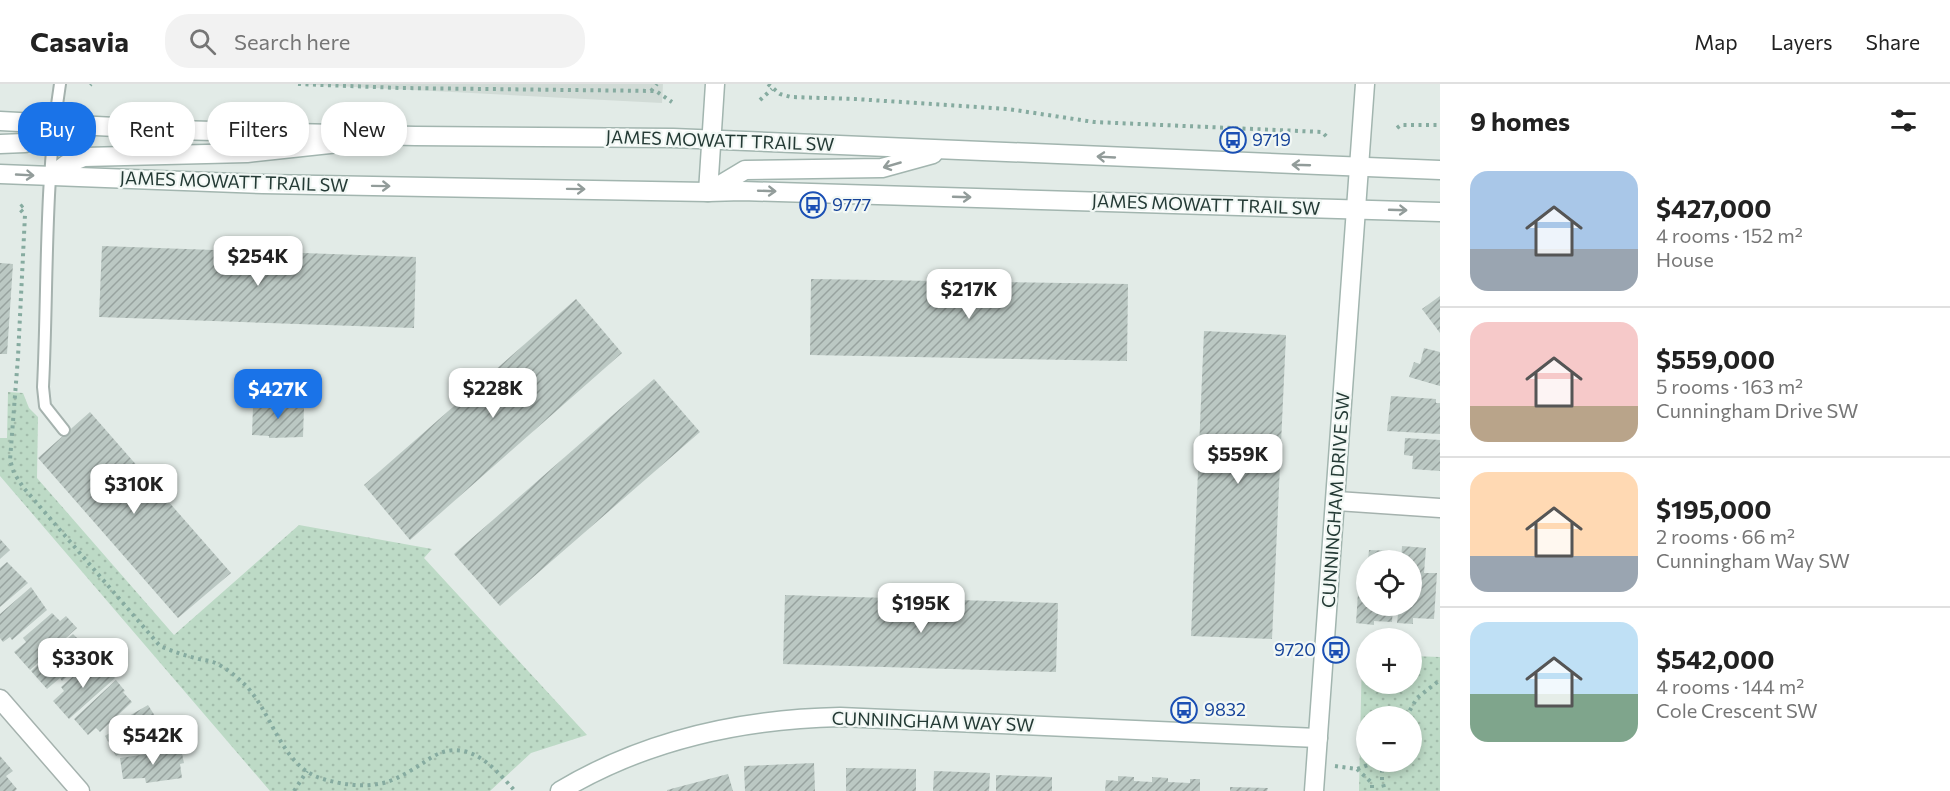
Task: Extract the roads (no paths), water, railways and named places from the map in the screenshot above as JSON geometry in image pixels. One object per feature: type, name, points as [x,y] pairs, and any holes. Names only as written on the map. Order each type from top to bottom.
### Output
[{"type":"main road","points":[[708,192],[715,84]]},
{"type":"main road","name":"CUNNINGHAM DRIVE SW","points":[[1314,791],[1365,84]]},
{"type":"main road","name":"JAMES MOWATT TRAIL SW","points":[[0,121],[18,122]]},
{"type":"main road","name":"JAMES MOWATT TRAIL SW","points":[[96,126],[415,136],[712,140],[1440,170]]},
{"type":"main road","points":[[50,177],[67,164],[84,157],[247,153],[415,136]]},
{"type":"main road","points":[[0,144],[18,143]]},
{"type":"main road","points":[[708,192],[745,170],[882,168],[948,150]]},
{"type":"main road","name":"JAMES MOWATT TRAIL SW","points":[[0,174],[275,185],[742,191],[1440,212]]},
{"type":"main road","points":[[1336,501],[1440,508]]},
{"type":"main road","points":[[0,699],[80,791]]},
{"type":"main road","name":"CUNNINGHAM WAY SW","points":[[560,791],[632,756],[671,742],[718,729],[796,718],[852,718],[1318,738]]},
{"type":"lane","points":[[57,102],[60,84]]},
{"type":"lane","points":[[51,156],[43,398],[49,412],[64,430]]},
{"type":"place","name":"9719","points":[[1233,140]]},
{"type":"place","name":"9777","points":[[813,205]]},
{"type":"place","name":"9720","points":[[1336,650]]},
{"type":"place","name":"9832","points":[[1184,710]]}]
